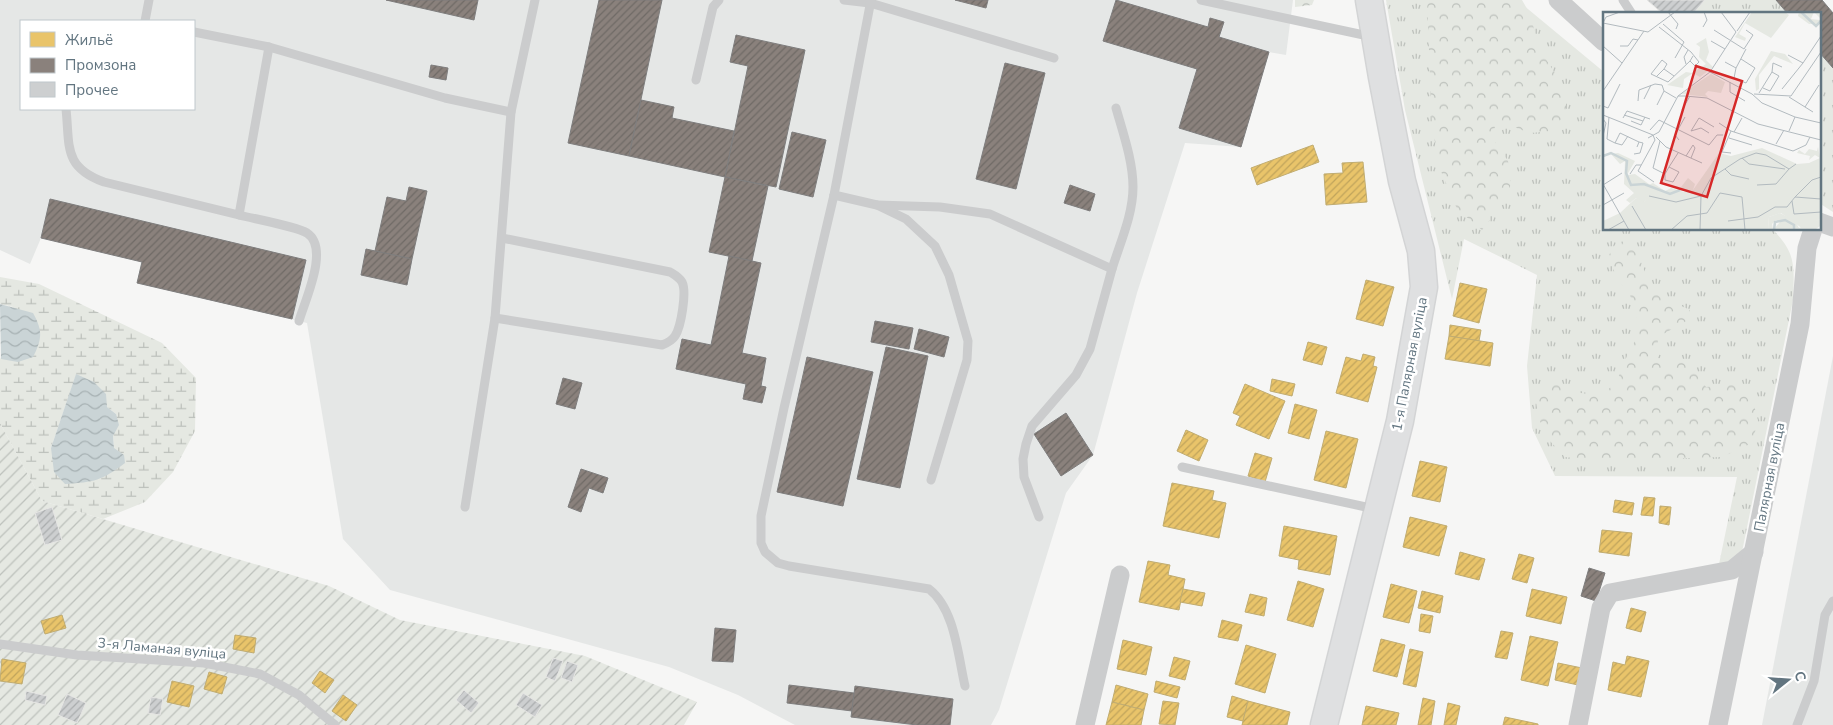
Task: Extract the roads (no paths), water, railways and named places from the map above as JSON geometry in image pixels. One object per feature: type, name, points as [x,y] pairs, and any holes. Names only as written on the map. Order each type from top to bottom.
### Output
[{"type":"street","name":"1-я Палярная вуліца","points":[[1324,725],[1400,421],[1424,287],[1421,251],[1402,180],[1369,0]]},
{"type":"street","points":[[1558,0],[1603,41]]},
{"type":"street","points":[[1820,222],[1833,227]]},
{"type":"street","name":"Палярная вуліца","points":[[1718,725],[1800,324],[1807,248],[1813,230]]},
{"type":"street","points":[[1578,725],[1601,608],[1610,593],[1732,570],[1754,552]]},
{"type":"street","points":[[1085,725],[1120,575]]},
{"type":"lane","points":[[145,20],[149,0]]},
{"type":"lane","points":[[465,507],[495,318],[511,112],[535,0]]},
{"type":"lane","points":[[696,80],[713,8],[720,0]]},
{"type":"lane","points":[[844,0],[871,2],[1054,58]]},
{"type":"lane","points":[[1201,0],[1375,37]]},
{"type":"lane","points":[[1623,0],[1631,12]]},
{"type":"lane","points":[[871,2],[834,195],[784,408],[761,516],[761,543],[771,558],[778,563],[928,589],[939,600],[950,618],[965,686]]},
{"type":"lane","points":[[195,32],[269,47],[445,98],[511,112]]},
{"type":"lane","points":[[239,215],[269,47]]},
{"type":"lane","points":[[1039,516],[1030,497],[1024,477],[1023,459],[1026,444],[1032,426],[1076,375],[1090,350],[1130,209],[1133,186],[1127,151],[1116,108]]},
{"type":"lane","points":[[66,110],[71,156],[75,165],[84,173],[104,182],[301,230],[313,239],[316,246],[317,262],[298,321]]},
{"type":"lane","points":[[834,195],[877,205],[940,207],[990,214],[1112,269]]},
{"type":"lane","points":[[877,205],[906,219],[934,246],[949,275],[968,341],[967,360],[931,480]]},
{"type":"lane","points":[[495,318],[662,345],[674,337],[678,330],[684,297],[682,282],[670,272],[502,238]]},
{"type":"lane","points":[[1182,467],[1378,510]]},
{"type":"lane","points":[[1797,725],[1814,681],[1825,615],[1833,601]]},
{"type":"lane","name":"3-я Ламаная вуліца","points":[[0,644],[76,655],[204,663],[260,674],[299,695],[335,725]]},
{"type":"water","points":[[0,304],[33,313],[40,330],[40,340],[33,357],[18,362],[1,359]]},
{"type":"water","points":[[76,374],[94,382],[106,394],[107,407],[116,414],[119,425],[113,436],[114,448],[124,455],[125,463],[110,474],[97,480],[65,484],[54,472],[51,448]]}]
